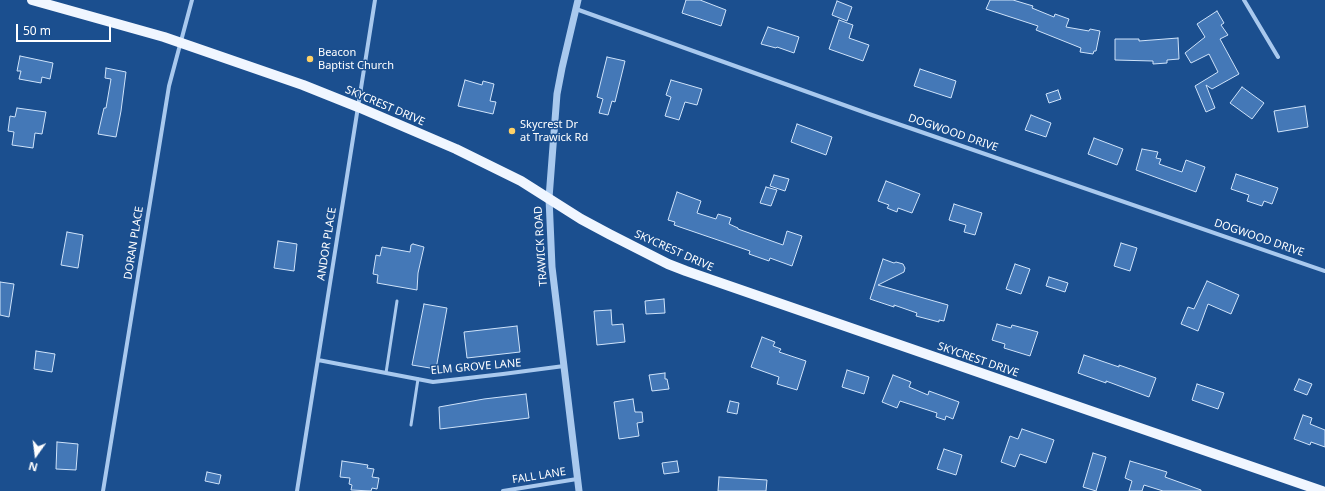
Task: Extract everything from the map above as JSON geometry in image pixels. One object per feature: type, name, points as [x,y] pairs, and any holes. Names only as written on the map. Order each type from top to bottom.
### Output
[{"type":"main road","name":"SKYCREST DRIVE","points":[[32,0],[164,37],[303,85],[358,107],[456,149],[521,181],[609,234],[686,272],[1322,491]]},
{"type":"street","name":"DORAN PLACE","points":[[103,491],[169,86],[192,0]]},
{"type":"street","name":"ANDOR PLACE","points":[[298,491],[375,0]]},
{"type":"street","name":"TRAWICK ROAD","points":[[578,0],[557,94],[549,198],[552,267],[579,491]]},
{"type":"street","points":[[1244,0],[1278,57]]},
{"type":"street","name":"DOGWOOD DRIVE","points":[[576,9],[869,114],[1325,271]]},
{"type":"street","name":"ELM GROVE LANE","points":[[318,360],[433,382],[565,366]]},
{"type":"street","name":"FALL LANE","points":[[503,491],[577,480]]},
{"type":"lane","points":[[386,373],[397,301]]},
{"type":"lane","points":[[411,425],[418,379]]},
{"type":"building","points":[[686,0],[700,0],[726,10],[721,26],[682,13]]},
{"type":"building","points":[[990,0],[1013,0],[1033,6],[1032,8],[1054,17],[1055,14],[1069,19],[1066,27],[1089,31],[1090,29],[1100,31],[1096,51],[1094,51],[1093,54],[1080,52],[1081,48],[1036,30],[1038,26],[986,9]]},
{"type":"building","points":[[837,1],[852,7],[847,21],[832,15]]},
{"type":"building","points":[[1217,11],[1224,23],[1221,25],[1228,35],[1220,39],[1239,74],[1212,89],[1206,85],[1215,108],[1206,112],[1195,86],[1218,72],[1209,54],[1191,63],[1185,53],[1205,37],[1197,24]]},
{"type":"building","points":[[839,20],[853,25],[849,38],[869,45],[863,61],[829,49]]},
{"type":"building","points":[[768,27],[799,37],[794,53],[777,47],[761,44]]},
{"type":"building","points":[[1178,38],[1179,59],[1167,60],[1167,63],[1153,64],[1153,61],[1115,60],[1115,39],[1139,39],[1139,41]]},
{"type":"building","points":[[20,56],[53,63],[50,79],[42,77],[41,83],[19,79],[21,71],[17,71]]},
{"type":"building","points":[[607,57],[625,61],[615,102],[612,101],[608,115],[599,113],[603,99],[597,97]]},
{"type":"building","points":[[106,68],[126,72],[116,137],[98,134],[104,108],[106,108],[111,79],[105,78]]},
{"type":"building","points":[[920,69],[956,81],[951,98],[914,86]]},
{"type":"building","points":[[465,80],[482,85],[483,81],[494,84],[490,101],[496,102],[493,114],[458,106]]},
{"type":"building","points":[[671,80],[702,89],[697,105],[685,102],[679,120],[665,116],[671,97],[666,95]]},
{"type":"building","points":[[1242,87],[1264,103],[1252,119],[1230,103]]},
{"type":"building","points":[[1058,90],[1061,99],[1049,103],[1046,94]]},
{"type":"building","points":[[1305,106],[1308,127],[1278,132],[1274,111]]},
{"type":"building","points":[[17,108],[46,112],[42,134],[35,133],[33,148],[12,145],[14,132],[8,131],[10,116],[15,117]]},
{"type":"building","points":[[1031,115],[1051,123],[1046,137],[1025,130]]},
{"type":"building","points":[[797,124],[832,137],[826,155],[791,142]]},
{"type":"building","points":[[1094,138],[1123,149],[1117,165],[1088,154]]},
{"type":"building","points":[[1142,149],[1158,152],[1156,158],[1161,159],[1159,164],[1182,172],[1186,160],[1205,167],[1196,192],[1136,170]]},
{"type":"building","points":[[1236,174],[1278,188],[1272,204],[1264,201],[1262,206],[1247,201],[1249,195],[1231,189]]},
{"type":"building","points":[[774,175],[789,179],[785,191],[770,186]]},
{"type":"building","points":[[886,181],[920,194],[912,213],[898,208],[897,212],[887,208],[889,205],[878,201]]},
{"type":"building","points":[[766,187],[777,190],[771,206],[760,203]]},
{"type":"building","points":[[677,192],[701,201],[697,213],[716,219],[718,214],[731,218],[729,224],[738,229],[783,245],[787,231],[802,236],[792,266],[770,258],[769,261],[749,254],[750,251],[674,225],[675,222],[668,220]]},
{"type":"building","points":[[954,204],[982,213],[975,235],[964,232],[966,225],[949,220]]},
{"type":"building","points":[[67,232],[83,235],[78,268],[61,265]]},
{"type":"building","points":[[278,241],[297,244],[294,271],[274,268]]},
{"type":"building","points":[[1121,243],[1137,248],[1130,271],[1114,266]]},
{"type":"building","points":[[413,244],[424,247],[418,273],[417,290],[377,283],[378,275],[373,274],[376,255],[380,256],[382,247],[410,252],[411,245]]},
{"type":"building","points":[[883,259],[894,263],[896,262],[903,264],[905,268],[904,272],[878,285],[948,305],[944,321],[939,320],[939,322],[916,316],[917,313],[870,299]]},
{"type":"building","points":[[1015,264],[1030,269],[1021,294],[1006,289]]},
{"type":"building","points":[[1049,277],[1068,283],[1065,292],[1046,286]]},
{"type":"building","points":[[1207,281],[1239,295],[1231,314],[1208,304],[1198,331],[1181,324],[1188,307],[1194,309]]},
{"type":"building","points":[[0,282],[14,284],[9,317],[0,315]]},
{"type":"building","points":[[664,299],[665,313],[646,314],[645,301]]},
{"type":"building","points":[[424,304],[447,308],[436,369],[412,365]]},
{"type":"building","points":[[611,310],[612,325],[623,324],[625,342],[597,345],[594,311]]},
{"type":"building","points":[[997,324],[1011,328],[1012,325],[1038,332],[1030,356],[1004,348],[1005,344],[992,340]]},
{"type":"building","points":[[517,326],[520,352],[467,358],[464,332]]},
{"type":"building","points":[[762,337],[775,342],[773,346],[781,349],[779,352],[806,361],[797,390],[777,384],[779,377],[751,367]]},
{"type":"building","points":[[36,351],[55,354],[52,372],[34,369]]},
{"type":"building","points":[[1084,355],[1156,378],[1149,397],[1106,381],[1106,383],[1078,373]]},
{"type":"building","points":[[847,370],[869,377],[864,394],[842,387]]},
{"type":"building","points":[[665,373],[665,379],[667,379],[669,389],[652,391],[649,375]]},
{"type":"building","points":[[893,375],[911,382],[909,387],[928,395],[929,391],[959,402],[953,419],[946,416],[945,420],[936,417],[937,413],[900,401],[897,408],[882,402]]},
{"type":"building","points":[[1299,379],[1312,384],[1307,395],[1294,390]]},
{"type":"building","points":[[1197,384],[1224,393],[1218,409],[1192,400]]},
{"type":"building","points":[[526,394],[529,418],[440,429],[439,407],[484,399]]},
{"type":"building","points":[[633,399],[635,412],[642,412],[643,422],[637,423],[639,436],[619,439],[614,402]]},
{"type":"building","points":[[730,401],[739,403],[737,414],[727,412]]},
{"type":"building","points":[[1303,415],[1312,418],[1310,424],[1325,430],[1325,447],[1311,442],[1310,445],[1294,439]]},
{"type":"building","points":[[1022,429],[1054,440],[1046,463],[1020,454],[1015,467],[1001,462],[1010,436],[1018,439]]},
{"type":"building","points":[[57,442],[78,444],[76,470],[56,469]]},
{"type":"building","points":[[944,449],[962,455],[956,475],[937,469]]},
{"type":"building","points":[[1093,453],[1106,457],[1096,491],[1083,487]]},
{"type":"building","points":[[342,461],[368,465],[367,468],[374,469],[372,477],[379,478],[377,489],[372,488],[371,491],[351,490],[352,485],[349,484],[350,478],[340,477]]},
{"type":"building","points":[[677,461],[679,472],[664,474],[662,463]]},
{"type":"building","points":[[1130,461],[1167,472],[1165,477],[1201,491],[1163,491],[1144,485],[1142,491],[1129,491],[1132,481],[1125,478]]},
{"type":"building","points":[[207,472],[221,475],[219,484],[205,481]]},
{"type":"building","points":[[719,477],[767,480],[766,491],[718,491]]},
{"type":"place","name":"Beacon Baptist Church","points":[[310,59]]},
{"type":"place","name":"Skycrest Dr at Trawick Rd","points":[[512,131]]}]
